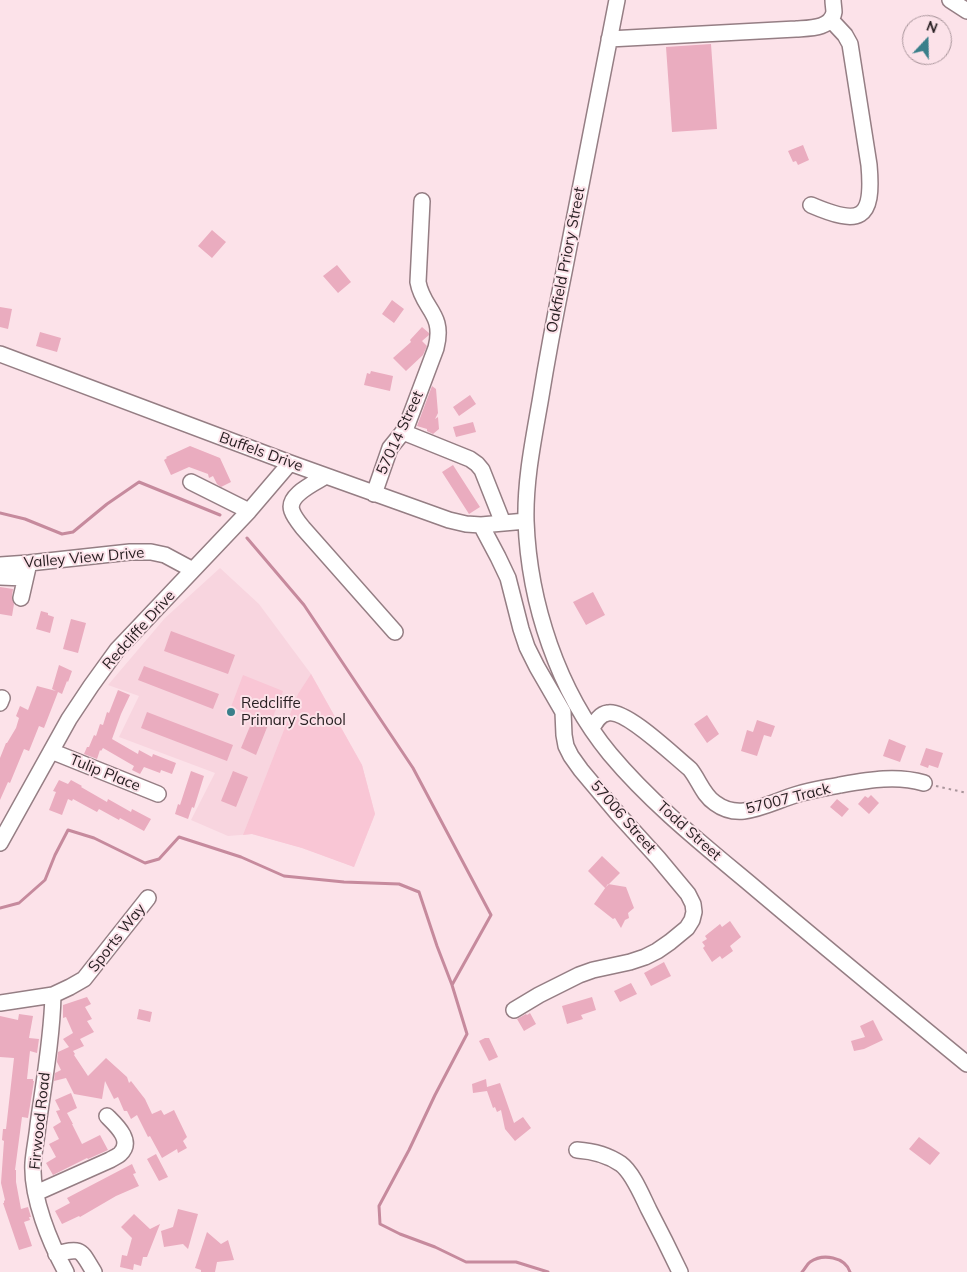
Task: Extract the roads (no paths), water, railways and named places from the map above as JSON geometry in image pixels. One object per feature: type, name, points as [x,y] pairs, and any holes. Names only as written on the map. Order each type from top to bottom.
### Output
[{"type":"street","name":"Oakfield Priory Street","points":[[526,521],[527,482],[532,447],[555,316],[617,0]]},
{"type":"street","points":[[609,39],[823,26],[831,20],[834,13],[833,0]]},
{"type":"street","points":[[950,0],[967,11]]},
{"type":"street","points":[[811,205],[834,214],[854,216],[863,213],[868,206],[870,197],[870,165],[850,44],[845,35],[831,20]]},
{"type":"street","name":"57014 Street","points":[[374,494],[390,448],[403,432],[412,413],[438,339],[436,318],[419,290],[418,282],[422,201]]},
{"type":"street","name":"Buffels Drive","points":[[0,354],[290,463],[449,520],[481,525],[526,521]]},
{"type":"street","points":[[403,432],[470,459],[477,464],[482,470],[503,523]]},
{"type":"street","name":"Redcliffe Drive","points":[[1,838],[69,719],[117,650],[249,511],[290,463]]},
{"type":"street","points":[[326,476],[299,492],[293,499],[292,513],[395,632]]},
{"type":"street","points":[[191,482],[249,511]]},
{"type":"street","name":"Todd Street","points":[[526,521],[535,593],[546,633],[560,672],[574,700],[610,754],[671,817],[967,1064]]},
{"type":"street","name":"57006 Street","points":[[481,525],[508,578],[527,647],[563,712],[565,741],[571,756],[618,814],[688,894],[693,904],[694,912],[687,928],[657,951],[630,962],[579,975],[514,1010]]},
{"type":"street","name":"Valley View Drive","points":[[0,565],[27,571],[130,552],[151,552],[165,555],[193,570]]},
{"type":"street","points":[[0,577],[27,571],[21,598]]},
{"type":"street","name":"57007 Track","points":[[592,728],[607,713],[620,714],[641,728],[690,769],[707,796],[714,803],[735,811],[746,811],[804,792],[884,778],[912,779],[924,783]]},
{"type":"street","name":"Tulip Place","points":[[51,751],[158,794]]},
{"type":"street","name":"Sports Way","points":[[0,1003],[53,995],[84,979],[148,898]]},
{"type":"street","name":"Firwood Road","points":[[53,995],[52,1022],[33,1163],[36,1194],[48,1234],[66,1272]]},
{"type":"street","points":[[36,1194],[120,1154],[125,1147],[124,1138],[120,1129],[107,1116]]},
{"type":"street","points":[[577,1150],[592,1151],[622,1165],[640,1191],[680,1272]]},
{"type":"street","points":[[56,1254],[76,1250],[80,1252],[94,1272]]},
{"type":"waterway","points":[[0,513],[25,519],[62,534],[73,532],[107,504],[139,482],[220,515]]},
{"type":"waterway","points":[[247,538],[304,605],[413,768],[491,915],[452,985],[467,1034],[379,1206],[380,1224],[466,1262],[516,1262],[548,1272]]},
{"type":"waterway","points":[[0,908],[19,903],[45,880],[68,830],[94,838],[145,863],[159,859],[179,837],[241,857],[284,876],[344,882],[399,884],[419,892],[452,985]]},
{"type":"waterway","points":[[802,1272],[810,1262],[827,1257],[839,1260],[850,1272]]},
{"type":"place","name":"Redcliffe Primary School","points":[[231,712]]}]
